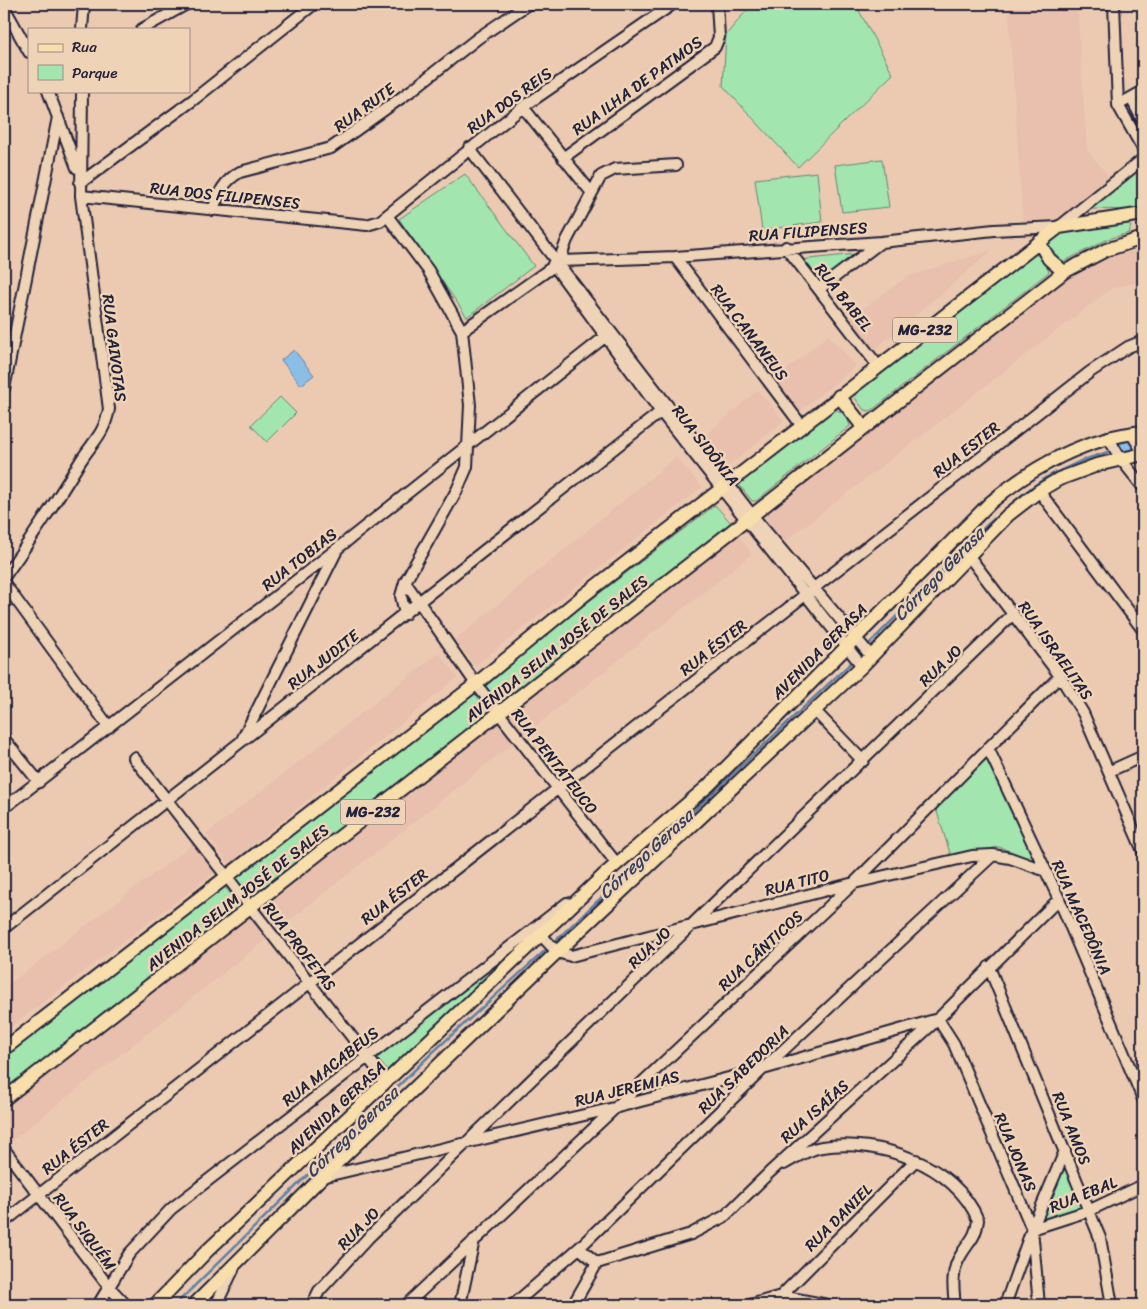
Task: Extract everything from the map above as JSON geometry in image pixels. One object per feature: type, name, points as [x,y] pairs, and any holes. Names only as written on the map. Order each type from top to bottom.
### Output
[{"type":"main road","name":"AVENIDA SELIM JOSÉ DE SALES","points":[[4,1048],[476,684],[583,596],[1059,227],[1142,213]]},
{"type":"main road","points":[[1141,238],[1142,213]]},
{"type":"main road","name":"AVENIDA SELIM JOSÉ DE SALES","points":[[4,1099],[1064,272],[1106,250],[1141,238]]},
{"type":"main road","points":[[1039,242],[1049,259],[1064,272]]},
{"type":"main road","points":[[839,396],[864,428]]},
{"type":"main road","name":"AVENIDA GERASA","points":[[855,651],[869,654],[1008,515],[1039,491],[1116,450],[1136,435]]},
{"type":"main road","name":"AVENIDA GERASA","points":[[156,1305],[207,1251],[542,937],[605,874],[708,786],[855,651],[1006,489],[1039,468],[1090,443],[1116,450]]},
{"type":"main road","points":[[1116,450],[1142,453]]},
{"type":"main road","name":"AVENIDA GERASA","points":[[194,1305],[555,951],[815,711],[855,651]]},
{"type":"street","points":[[82,28],[84,4]]},
{"type":"street","points":[[144,28],[186,4]]},
{"type":"street","points":[[52,93],[58,117],[80,180],[193,100],[314,4]]},
{"type":"street","name":"RUA RUTE","points":[[213,210],[219,192],[228,179],[240,172],[331,148],[412,90],[478,38],[528,4]]},
{"type":"street","name":"RUA DOS REIS","points":[[367,225],[388,217],[469,148],[523,107],[673,4]]},
{"type":"street","name":"RUA ILHA DE PATMOS","points":[[564,158],[715,47],[719,30],[717,4]]},
{"type":"street","points":[[1114,4],[1118,105],[1143,148]]},
{"type":"street","points":[[4,7],[28,50]]},
{"type":"street","points":[[1118,105],[1143,91]]},
{"type":"street","name":"RUA GAIVOTAS","points":[[4,577],[42,526],[81,460],[106,427],[108,409],[80,196],[82,92]]},
{"type":"street","points":[[1131,98],[1143,121]]},
{"type":"street","points":[[523,107],[591,192]]},
{"type":"street","points":[[4,389],[58,117]]},
{"type":"street","name":"RUA SIDÔNIA","points":[[469,148],[557,261],[608,334],[725,486],[804,595],[855,651]]},
{"type":"street","points":[[1059,227],[1143,159]]},
{"type":"street","points":[[462,331],[557,261],[591,192],[601,176],[615,169],[676,165]]},
{"type":"street","name":"RUA DOS FILIPENSES","points":[[80,196],[367,225]]},
{"type":"street","points":[[388,217],[428,270],[462,331],[470,405],[470,443],[467,467],[457,490],[405,582],[401,596],[405,614]]},
{"type":"street","name":"RUA FILIPENSES","points":[[557,261],[675,257],[786,247],[881,242],[939,234],[1059,227]]},
{"type":"street","points":[[820,289],[881,242]]},
{"type":"street","name":"RUA BABEL","points":[[786,247],[878,366]]},
{"type":"street","name":"RUA CANANEUS","points":[[675,257],[802,426]]},
{"type":"street","name":"RUA TOBIAS","points":[[4,808],[338,548],[608,334]]},
{"type":"street","name":"RUA ESTER","points":[[804,595],[1090,372],[1128,347],[1143,341]]},
{"type":"street","name":"RUA JUDITE","points":[[4,928],[664,409]]},
{"type":"street","points":[[1136,435],[1142,453]]},
{"type":"street","points":[[1116,450],[1143,487]]},
{"type":"street","points":[[1039,491],[1143,630]]},
{"type":"street","name":"RUA SIDÔNIA","points":[[749,518],[812,588],[855,651]]},
{"type":"street","points":[[240,743],[338,548]]},
{"type":"street","name":"RUA ISRAELITAS","points":[[968,555],[1060,676],[1083,712],[1110,771],[1143,852]]},
{"type":"street","name":"RUA PENTATEUCO","points":[[405,582],[476,684],[617,864]]},
{"type":"street","points":[[4,583],[109,727]]},
{"type":"street","name":"RUA ÉSTER","points":[[4,1222],[804,595]]},
{"type":"street","name":"RUA JO","points":[[312,1305],[320,1291],[368,1238],[696,923],[1013,614]]},
{"type":"street","points":[[855,651],[869,654]]},
{"type":"street","name":"RUA CÂNTICOS","points":[[475,1240],[854,883],[1060,676]]},
{"type":"street","points":[[815,711],[863,761]]},
{"type":"street","points":[[4,739],[38,782]]},
{"type":"street","name":"RUA MACEDÔNIA","points":[[988,748],[1046,871],[1143,1099]]},
{"type":"street","points":[[1110,771],[1143,756]]},
{"type":"street","name":"RUA PROFETAS","points":[[134,758],[387,1082]]},
{"type":"street","name":"RUA TITO","points":[[555,951],[571,956],[854,883],[972,856],[993,855],[1010,858],[1046,871]]},
{"type":"street","name":"RUA SABEDORIA","points":[[513,1305],[580,1248],[763,1069],[993,855]]},
{"type":"street","name":"RUA MACABEUS","points":[[98,1305],[128,1254],[171,1209],[605,874]]},
{"type":"street","name":"RUA ISAÍAS","points":[[597,1263],[691,1234],[725,1216],[770,1172],[938,1019],[1058,899]]},
{"type":"street","points":[[542,937],[555,951]]},
{"type":"street","name":"RUA AMOS","points":[[989,967],[1100,1238],[1112,1305]]},
{"type":"street","name":"RUA JEREMIAS","points":[[322,1178],[614,1108],[763,1069],[938,1019]]},
{"type":"street","name":"RUA JONAS","points":[[938,1019],[954,1044],[1032,1229],[1039,1305]]},
{"type":"street","points":[[1133,1075],[1143,1079]]},
{"type":"street","points":[[770,1172],[800,1155],[820,1147],[840,1145],[893,1151],[930,1168],[958,1191],[978,1220],[971,1243],[961,1254],[956,1264],[953,1278],[955,1305]]},
{"type":"street","name":"RUA SIQUÉM","points":[[4,1149],[109,1287],[126,1305]]},
{"type":"street","points":[[1005,1305],[1032,1229],[1065,1151]]},
{"type":"street","name":"RUA DANIEL","points":[[780,1301],[916,1160]]},
{"type":"street","name":"RUA EBAL","points":[[1032,1229],[1088,1210],[1143,1185]]},
{"type":"street","points":[[406,1305],[475,1240]]},
{"type":"street","points":[[460,1305],[475,1240]]},
{"type":"street","points":[[573,1305],[597,1263],[580,1248]]},
{"type":"street","points":[[216,1305],[239,1259]]},
{"type":"street","points":[[750,1305],[780,1301],[828,1305]]},
{"type":"shaded area","points":[[1008,4],[1077,4],[1087,150],[1110,178],[1052,222],[1023,225]]},
{"type":"shaded area","points":[[1143,249],[1143,281],[1112,288],[784,542],[762,515],[1061,282],[1102,259]]},
{"type":"shaded area","points":[[993,250],[874,350],[849,319],[908,276]]},
{"type":"shaded area","points":[[828,335],[856,366],[800,411],[776,379]]},
{"type":"shaded area","points":[[758,390],[784,421],[727,467],[702,438]]},
{"type":"shaded area","points":[[676,457],[702,487],[475,666],[455,640]]},
{"type":"shaded area","points":[[737,534],[752,554],[4,1147],[4,1108]]},
{"type":"shaded area","points":[[439,653],[458,677],[229,864],[206,834]]},
{"type":"shaded area","points":[[193,844],[215,872],[4,1032],[4,988]]},
{"type":"green space","points":[[752,4],[858,4],[856,5],[893,74],[798,167],[723,86],[726,35]]},
{"type":"green space","points":[[882,159],[889,207],[842,212],[835,165]]},
{"type":"green space","points":[[1143,166],[1143,206],[1138,210],[1089,209]]},
{"type":"green space","points":[[817,172],[822,222],[762,230],[755,179]]},
{"type":"green space","points":[[465,174],[534,266],[467,317],[399,219]]},
{"type":"green space","points":[[1127,223],[1131,226],[1129,233],[1108,239],[1065,261],[1056,260],[1047,244],[1053,238],[1072,231]]},
{"type":"green space","points":[[865,253],[814,289],[791,261]]},
{"type":"green space","points":[[1032,253],[1042,257],[1049,272],[871,411],[864,410],[855,398],[858,391]]},
{"type":"green space","points":[[280,397],[296,413],[267,442],[251,425]]},
{"type":"green space","points":[[834,409],[846,414],[850,426],[756,501],[752,501],[740,486],[740,482]]},
{"type":"green space","points":[[715,505],[732,524],[499,707],[481,684]]},
{"type":"green space","points":[[474,691],[492,713],[252,900],[232,878]]},
{"type":"green space","points":[[986,755],[1036,861],[999,847],[951,856],[935,806]]},
{"type":"green space","points":[[224,886],[242,908],[4,1093],[4,1055]]},
{"type":"green space","points":[[565,908],[388,1075],[374,1057]]},
{"type":"green space","points":[[1065,1159],[1085,1209],[1036,1225]]},
{"type":"water","points":[[294,350],[314,375],[301,385],[281,360]]},
{"type":"waterway","name":"Córrego Gerasa","points":[[1115,450],[1143,447]]},
{"type":"waterway","name":"Córrego Gerasa","points":[[867,646],[988,524],[1023,494],[1045,478],[1083,460],[1114,450]]},
{"type":"waterway","name":"Córrego Gerasa","points":[[553,943],[853,661]]},
{"type":"waterway","name":"Córrego Gerasa","points":[[175,1305],[432,1053],[549,947]]}]
